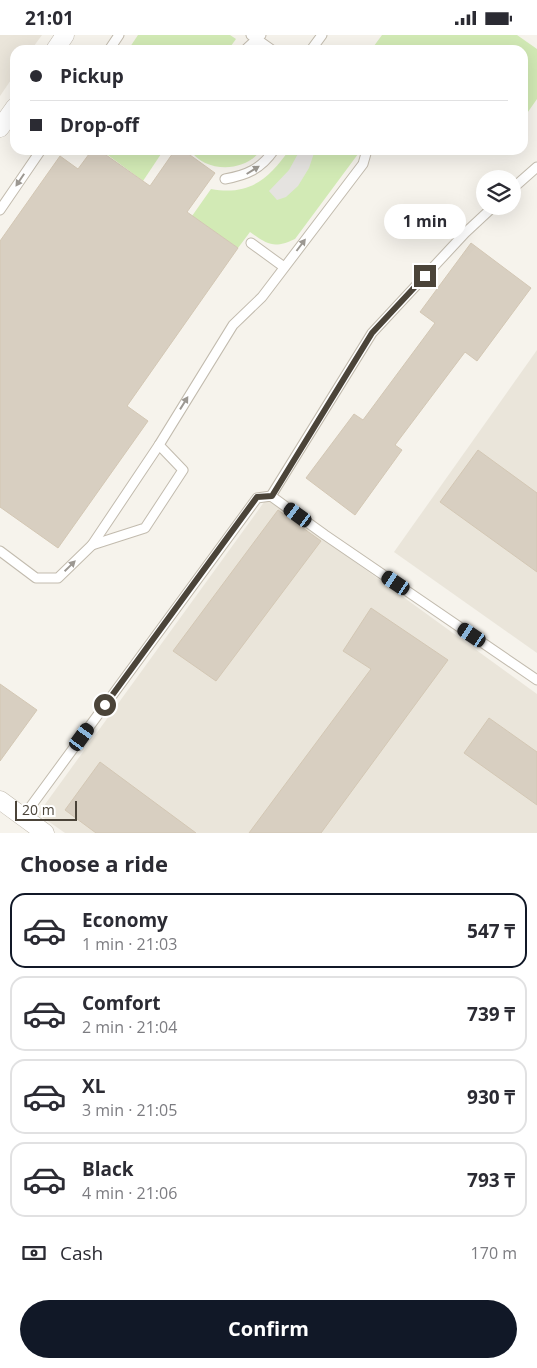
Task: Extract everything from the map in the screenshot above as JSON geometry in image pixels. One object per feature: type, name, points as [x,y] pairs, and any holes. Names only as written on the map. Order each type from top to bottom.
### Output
[{"type":"street","points":[[0,128],[10,114]]},
{"type":"street","points":[[0,800],[45,833]]},
{"type":"lane","points":[[256,37],[266,45]]},
{"type":"lane","points":[[0,210],[38,155]]},
{"type":"lane","points":[[225,179],[247,175],[265,163],[271,155]]},
{"type":"lane","points":[[0,551],[36,578],[58,578],[92,545],[159,445],[233,325],[262,297],[363,164],[366,155]]},
{"type":"lane","points":[[521,181],[537,167]]},
{"type":"lane","points":[[272,496],[372,333],[465,233],[484,215]]},
{"type":"lane","points":[[251,243],[284,267]]},
{"type":"lane","points":[[92,545],[145,528],[178,479],[183,470],[159,445]]},
{"type":"lane","points":[[23,817],[257,497],[272,496],[325,535],[537,680]]},
{"type":"shaded area","points":[[0,35],[42,35],[35,45],[10,45],[10,81],[0,96]]},
{"type":"shaded area","points":[[297,155],[313,155],[309,168],[298,186],[286,197],[277,200],[269,191],[289,170]]},
{"type":"shaded area","points":[[537,350],[537,653],[394,552]]},
{"type":"shaded area","points":[[267,498],[537,694],[537,833],[65,833],[38,814]]},
{"type":"green space","points":[[138,35],[230,35],[236,39],[232,45],[131,45]]},
{"type":"green space","points":[[382,35],[517,35],[537,49],[537,99],[528,112],[528,45],[375,45]]},
{"type":"green space","points":[[108,155],[160,155],[143,181]]},
{"type":"green space","points":[[194,155],[257,155],[245,163],[225,167],[205,163]]},
{"type":"green space","points":[[285,155],[357,155],[295,239],[288,242],[276,245],[267,243],[250,232],[238,248],[192,216],[211,189],[236,190],[257,183],[266,177]]},
{"type":"building","points":[[88,155],[106,155],[150,186],[172,155],[190,155],[215,173],[187,212],[238,248],[127,406],[148,421],[58,548],[0,507],[0,241],[60,156],[78,169]]},
{"type":"building","points":[[471,243],[531,288],[477,361],[465,352],[395,445],[402,450],[355,515],[306,478],[354,414],[363,420],[435,323],[420,312]]},
{"type":"building","points":[[478,450],[537,493],[537,572],[440,502]]},
{"type":"building","points":[[278,510],[321,541],[216,681],[173,651]]},
{"type":"building","points":[[371,608],[448,660],[321,833],[249,833],[371,669],[343,651]]},
{"type":"building","points":[[0,684],[37,710],[0,761]]},
{"type":"building","points":[[489,718],[537,752],[537,805],[464,753]]},
{"type":"building","points":[[100,762],[196,833],[96,833],[65,810]]},
{"type":"route","points":[[105,705],[257,497],[272,496],[372,333],[425,276]]}]
